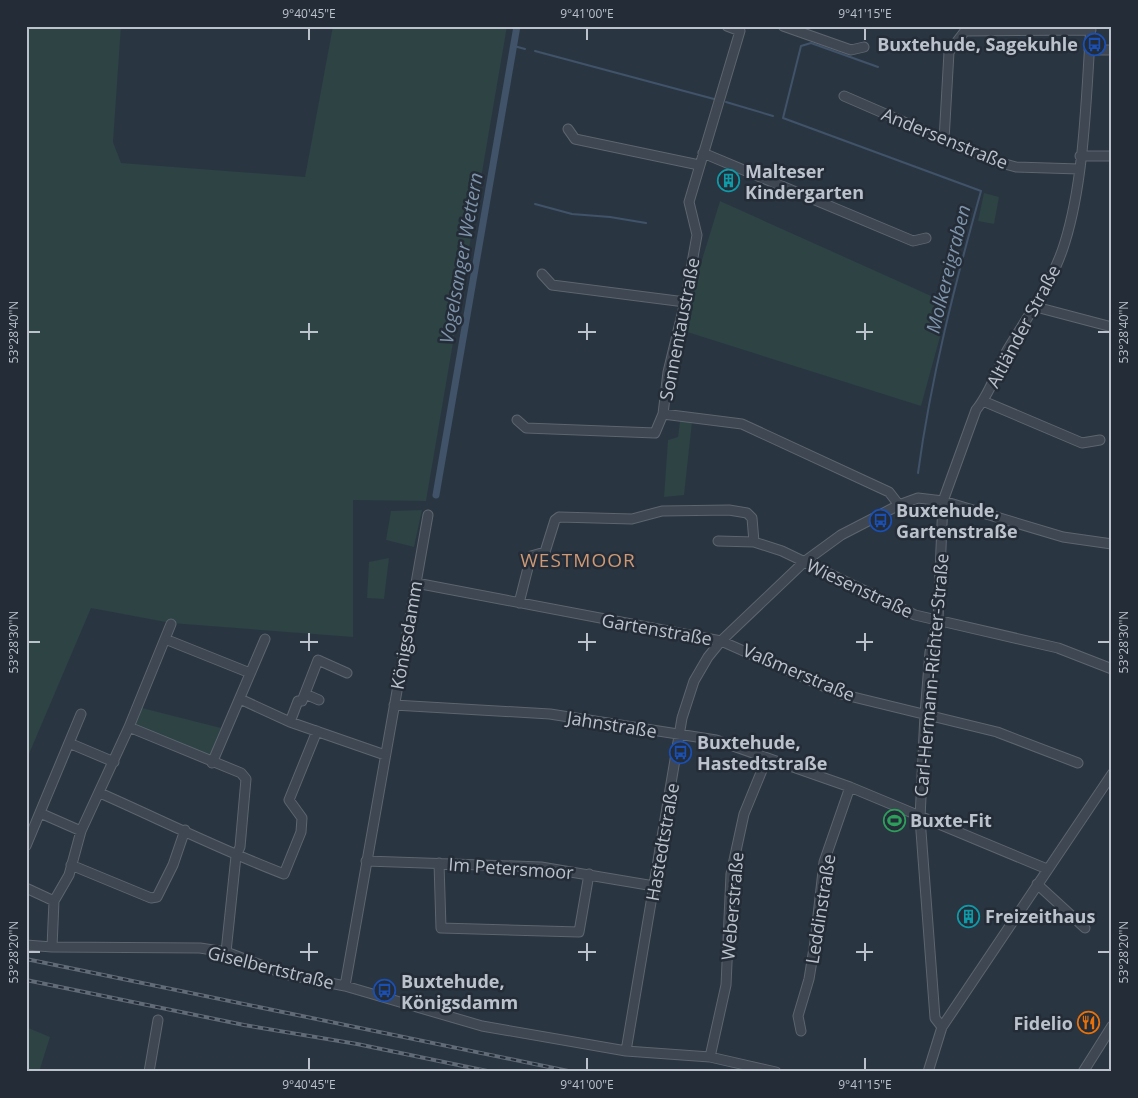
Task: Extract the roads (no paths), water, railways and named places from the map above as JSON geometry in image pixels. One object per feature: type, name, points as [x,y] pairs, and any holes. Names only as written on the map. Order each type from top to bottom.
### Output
[{"type":"street","points":[[568,129],[575,139],[700,165],[741,28],[727,26]]},
{"type":"street","points":[[783,26],[851,50],[864,47]]},
{"type":"street","points":[[944,140],[949,52],[965,31],[1091,28]]},
{"type":"street","name":"Altländer Straße","points":[[943,501],[976,410],[983,401],[1008,350],[1036,307],[1065,242],[1079,169],[1091,28]]},
{"type":"street","points":[[1089,50],[1112,50]]},
{"type":"street","name":"Andersenstraße","points":[[844,96],[994,161],[1016,167],[1079,169]]},
{"type":"street","points":[[703,153],[913,241],[926,238]]},
{"type":"street","points":[[1080,156],[1112,156]]},
{"type":"street","name":"Sonnentaustraße","points":[[700,165],[689,202],[697,235],[685,302],[668,372],[663,414],[742,424],[889,492],[899,505]]},
{"type":"street","points":[[542,274],[552,285],[685,302]]},
{"type":"street","points":[[1036,307],[1112,327]]},
{"type":"street","points":[[983,401],[1082,443],[1100,440]]},
{"type":"street","points":[[517,420],[526,428],[655,434],[663,414]]},
{"type":"street","name":"Gartenstraße","points":[[416,583],[721,641],[804,562],[841,536],[899,505],[918,498],[943,501],[1063,537],[1112,544]]},
{"type":"street","name":"Carl-Hermann-Richter-Straße","points":[[942,1027],[935,1018],[920,818],[930,652],[938,620],[943,501]]},
{"type":"street","points":[[519,603],[531,556],[545,552],[555,520],[559,517],[632,519],[662,511],[728,510],[747,513],[752,518],[754,542]]},
{"type":"street","name":"Königsdamm","points":[[345,986],[428,515]]},
{"type":"street","name":"Wiesenstraße","points":[[718,541],[754,542],[782,551],[915,615],[1058,648],[1112,669]]},
{"type":"street","points":[[52,947],[54,901],[69,874],[81,831],[114,762],[171,624]]},
{"type":"street","points":[[165,639],[250,673]]},
{"type":"street","points":[[212,763],[264,639]]},
{"type":"street","name":"Vaßmerstraße","points":[[721,641],[840,694],[998,732],[1078,763]]},
{"type":"street","name":"Hastedtstraße","points":[[626,1052],[682,718],[694,681],[708,657],[721,641]]},
{"type":"street","points":[[290,722],[298,701],[302,701],[318,660],[347,672]]},
{"type":"street","points":[[305,694],[319,700]]},
{"type":"street","points":[[240,699],[290,722],[385,755]]},
{"type":"street","name":"Jahnstraße","points":[[394,705],[550,714],[716,740],[850,787],[920,818],[1047,869]]},
{"type":"street","points":[[26,846],[81,714]]},
{"type":"street","points":[[129,727],[212,763],[241,773],[246,779],[240,848],[236,856],[226,952]]},
{"type":"street","points":[[100,793],[185,830],[236,856],[284,874],[301,832],[302,818],[289,800],[317,731]]},
{"type":"street","points":[[70,743],[114,762]]},
{"type":"street","name":"Weberstraße","points":[[710,1057],[726,985],[731,874],[744,814],[767,758]]},
{"type":"street","points":[[928,1072],[942,1027],[1047,869],[1110,779]]},
{"type":"street","name":"Leddinstraße","points":[[802,1032],[798,1016],[809,979],[816,942],[824,862],[850,787]]},
{"type":"street","points":[[40,813],[81,831]]},
{"type":"street","points":[[71,866],[151,898],[157,897],[173,865],[185,830]]},
{"type":"street","name":"Im Petersmoor","points":[[366,861],[541,867],[654,886]]},
{"type":"street","points":[[439,863],[441,928],[579,932],[588,874]]},
{"type":"street","points":[[1038,884],[1085,928]]},
{"type":"street","points":[[26,888],[54,901]]},
{"type":"street","name":"Giselbertstraße","points":[[26,945],[52,947],[200,948],[226,952],[285,974],[345,986],[482,1026],[626,1052],[710,1057],[776,1072]]},
{"type":"street","points":[[149,1072],[158,1020]]},
{"type":"street","points":[[1083,1072],[1112,1026]]},
{"type":"waterway","name":"Vogelsanger Wettern","points":[[436,495],[517,26]]},
{"type":"waterway","name":"Molkereigraben","points":[[878,67],[811,43],[801,46],[783,118],[981,191],[945,331],[923,437],[918,473]]},
{"type":"waterway","name":"Molkereigraben","points":[[514,46],[525,49]]},
{"type":"waterway","name":"Molkereigraben","points":[[535,51],[714,99]]},
{"type":"waterway","name":"Molkereigraben","points":[[726,102],[773,116]]},
{"type":"waterway","points":[[535,204],[572,214],[610,217],[646,223]]},
{"type":"railway","points":[[26,959],[573,1072]]},
{"type":"railway","points":[[26,980],[244,1025],[357,1044],[492,1072]]},
{"type":"place","name":"Buxtehude, Sagekuhle","points":[[1094,44]]},
{"type":"place","name":"Malteser Kindergarten","points":[[729,181]]},
{"type":"place","name":"Buxtehude, Gartenstraße","points":[[880,520]]},
{"type":"place","name":"Buxtehude, Hastedtstraße","points":[[681,752]]},
{"type":"place","name":"Buxte-Fit","points":[[894,820]]},
{"type":"place","name":"Freizeithaus","points":[[969,916]]},
{"type":"place","name":"Buxtehude, Königsdamm","points":[[385,991]]},
{"type":"place","name":"Fidelio","points":[[1089,1023]]},
{"type":"district","name":"WESTMOOR","points":[[578,560]]}]
